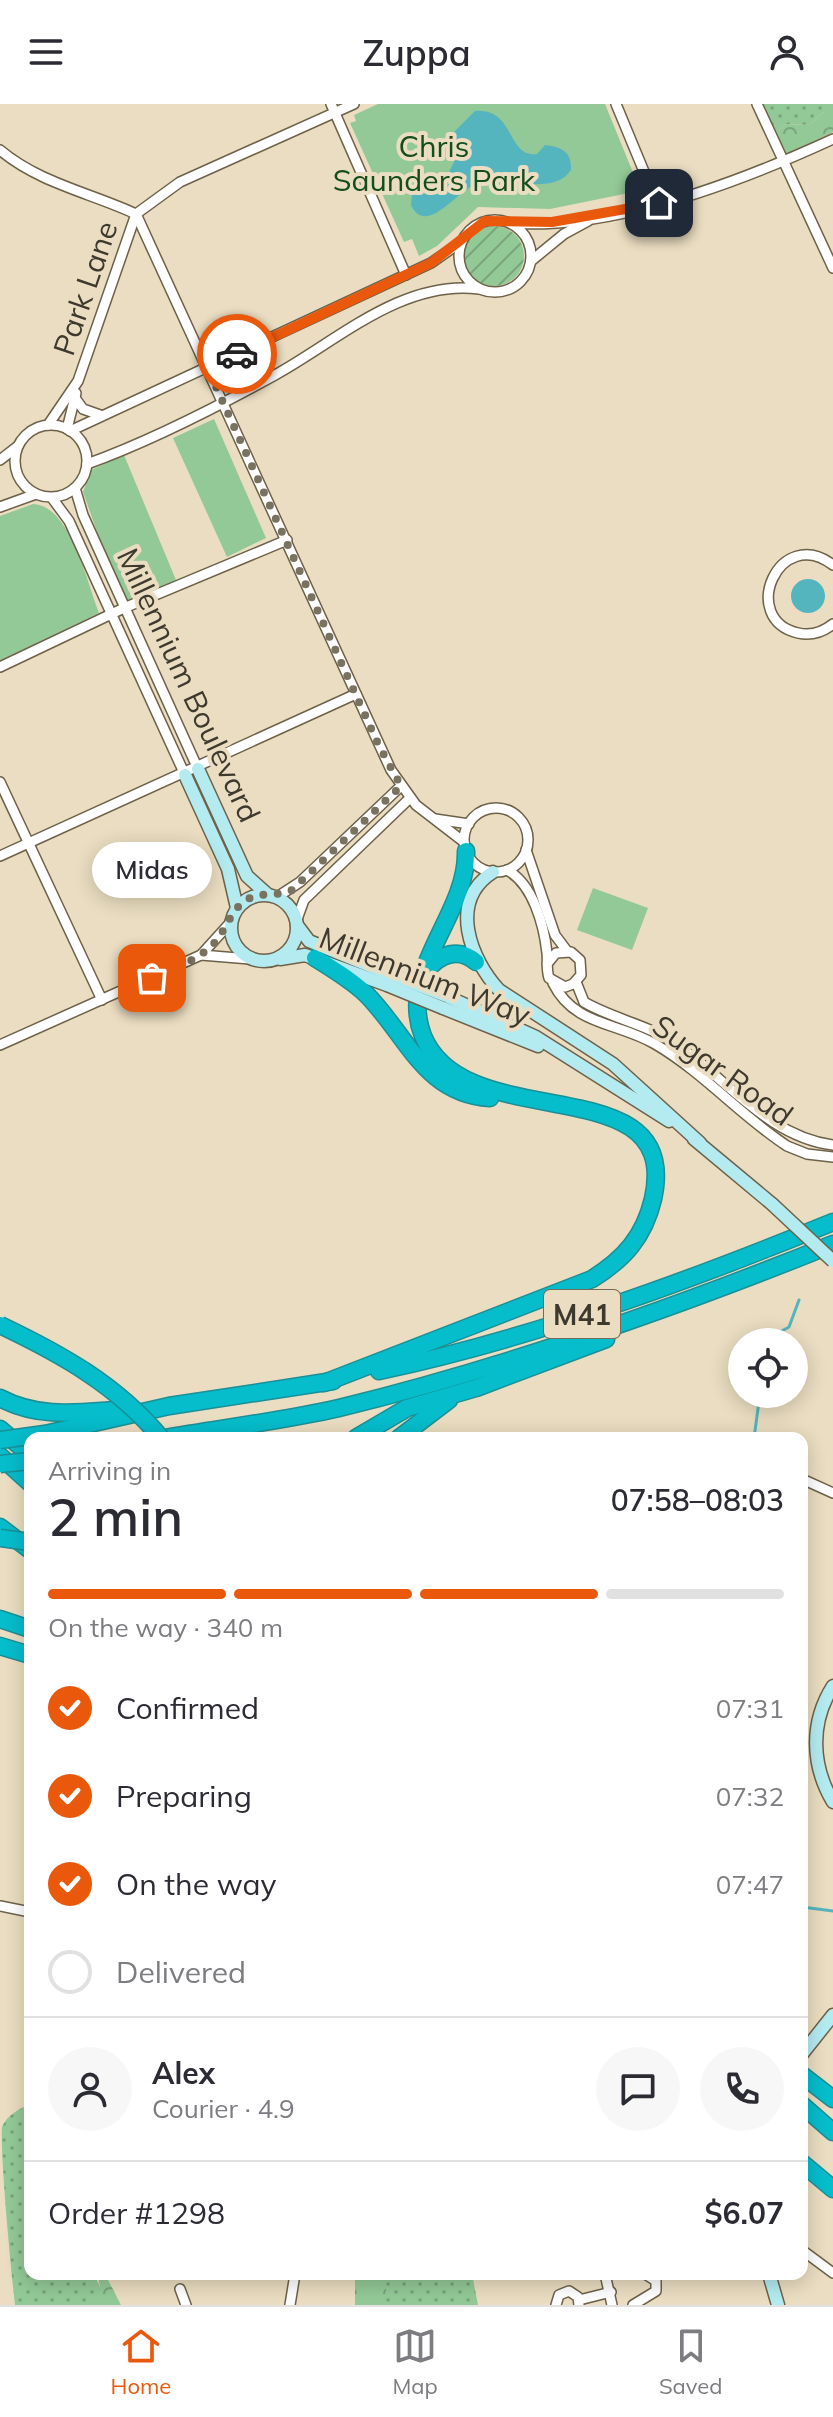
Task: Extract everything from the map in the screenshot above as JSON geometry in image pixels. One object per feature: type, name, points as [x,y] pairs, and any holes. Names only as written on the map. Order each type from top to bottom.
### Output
[{"type":"highway","points":[[465,847],[463,881],[421,978],[418,1018],[435,1057],[462,1080],[512,1097]]},
{"type":"highway","points":[[421,978],[432,964],[450,954],[463,954],[476,962]]},
{"type":"highway","points":[[315,958],[367,995],[418,1063],[443,1084],[466,1095],[512,1097],[603,1112],[628,1124],[639,1134],[653,1161],[655,1186],[643,1230],[616,1264],[592,1279],[501,1317],[324,1383]]},
{"type":"highway","name":"M41","points":[[54,1432],[169,1406],[324,1383],[445,1357],[532,1331],[833,1222]]},
{"type":"highway","name":"M41","points":[[198,1432],[337,1408],[534,1353],[638,1318],[833,1244]]},
{"type":"highway","points":[[366,1432],[407,1408],[461,1393],[597,1343],[638,1318]]},
{"type":"highway","points":[[0,1325],[49,1348],[103,1381],[157,1432]]},
{"type":"highway","points":[[406,1432],[434,1409],[461,1393]]},
{"type":"highway","points":[[0,1398],[23,1408],[50,1413],[169,1406]]},
{"type":"highway","points":[[0,1429],[24,1452]]},
{"type":"highway","name":"M41","points":[[0,1440],[24,1437]]},
{"type":"highway","points":[[0,1456],[24,1478]]},
{"type":"highway","points":[[0,1464],[24,1459]]},
{"type":"highway","points":[[0,1527],[24,1545]]},
{"type":"highway","points":[[0,1538],[24,1541]]},
{"type":"highway","points":[[0,1619],[24,1627]]},
{"type":"highway","points":[[0,1646],[24,1653]]},
{"type":"highway","points":[[808,2085],[833,2099]]},
{"type":"highway","points":[[808,2088],[833,2119]]},
{"type":"highway","points":[[808,2110],[833,2132]]},
{"type":"highway","points":[[808,2168],[831,2187]]},
{"type":"highway","points":[[808,2175],[831,2187]]},
{"type":"street","name":"Park Lane","points":[[69,430],[78,381],[136,214],[180,182],[333,108],[354,104]]},
{"type":"street","points":[[616,104],[657,203]]},
{"type":"street","points":[[757,104],[833,268]]},
{"type":"street","points":[[333,108],[406,275]]},
{"type":"street","points":[[69,430],[431,263],[485,221],[510,223],[598,216],[717,189],[833,139]]},
{"type":"street","points":[[0,150],[32,173],[95,195],[136,214],[401,786],[432,819],[465,847],[477,866],[493,872],[507,870],[519,862],[526,850]]},
{"type":"street","points":[[87,464],[225,402],[389,309],[446,287],[497,293],[512,288],[523,279],[531,261],[564,234],[598,216]]},
{"type":"street","points":[[510,223],[525,236],[531,261]]},
{"type":"street","points":[[461,242],[461,269],[479,289]]},
{"type":"street","name":"Park Lane","points":[[48,425],[78,381]]},
{"type":"street","name":"Park Lane","points":[[75,398],[83,409],[100,415]]},
{"type":"street","points":[[0,460],[36,428],[48,425],[69,430],[83,444],[87,464],[75,488],[52,498],[36,494],[19,479],[15,457],[18,446]]},
{"type":"street","name":"Millennium Boulevard","points":[[75,488],[83,515],[124,608],[247,876],[291,909],[296,924]]},
{"type":"street","points":[[0,507],[36,494]]},
{"type":"street","name":"Millennium Boulevard","points":[[52,498],[69,521],[228,869],[237,908]]},
{"type":"street","points":[[0,667],[124,608],[287,540]]},
{"type":"street","points":[[832,563],[805,555],[786,561],[773,575],[768,594],[771,611],[789,629],[808,634],[833,624]]},
{"type":"street","points":[[0,856],[185,775],[356,694]]},
{"type":"street","points":[[0,782],[102,1000]]},
{"type":"street","points":[[0,1045],[201,955],[230,923],[237,908],[254,896],[273,896],[292,890],[401,786]]},
{"type":"street","points":[[201,955],[275,960],[293,943],[304,900],[410,798]]},
{"type":"street","points":[[465,847],[469,824],[486,810],[510,812],[526,829],[526,850],[548,917],[567,951],[581,964],[581,975],[576,982],[565,987],[553,983],[548,974],[546,943],[529,892],[521,878],[507,870]]},
{"type":"street","points":[[432,819],[469,824]]},
{"type":"street","points":[[493,872],[479,885],[469,911],[469,942],[476,962],[499,990],[613,1064],[700,1143]]},
{"type":"street","points":[[230,923],[233,943],[250,959]]},
{"type":"street","name":"Millennium Way","points":[[296,924],[309,941],[389,980],[556,1051],[645,1104],[700,1143],[833,1261]]},
{"type":"street","points":[[547,964],[553,955],[567,951]]},
{"type":"street","name":"Millennium Way","points":[[275,960],[298,955],[389,980]]},
{"type":"street","name":"Sugar Road","points":[[576,982],[584,1002],[648,1027],[676,1044],[775,1123],[799,1138],[833,1145]]},
{"type":"street","name":"Sugar Road","points":[[553,983],[560,996],[578,1014],[653,1043],[787,1146],[833,1157]]},
{"type":"street","points":[[808,1482],[833,1493]]},
{"type":"street","points":[[833,1686],[815,1734],[819,1766],[833,1802]]},
{"type":"street","points":[[0,1906],[24,1911]]},
{"type":"street","points":[[808,2046],[833,2015]]},
{"type":"street","points":[[808,2254],[833,2273]]},
{"type":"street","points":[[290,2305],[294,2280]]},
{"type":"street","points":[[608,2280],[612,2305]]},
{"type":"street","points":[[633,2305],[656,2291],[654,2280]]},
{"type":"street","points":[[771,2280],[778,2305]]},
{"type":"street","points":[[180,2289],[186,2305]]},
{"type":"street","points":[[775,2290],[784,2305]]},
{"type":"street","points":[[556,2305],[559,2295],[565,2291],[573,2292],[579,2303],[611,2292]]},
{"type":"green space","name":"Chris Saunders Park","points":[[378,104],[605,104],[636,180],[625,183],[629,193],[550,209],[478,207],[437,246],[419,256],[412,239],[404,242],[350,123],[356,121],[354,115]]},
{"type":"green space","points":[[761,104],[833,104],[833,112],[824,112],[809,125],[786,124],[775,133]]},
{"type":"green space","points":[[824,112],[833,112],[833,132],[785,155],[775,133],[786,124],[809,125]]},
{"type":"green space","points":[[494,226],[515,235],[524,256],[515,277],[494,286],[473,277],[464,256],[473,235]]},
{"type":"green space","points":[[214,419],[266,538],[227,557],[173,438]]},
{"type":"green space","points":[[124,455],[176,580],[124,608],[83,492],[91,470]]},
{"type":"green space","points":[[33,504],[46,508],[67,531],[83,565],[99,613],[0,661],[0,516]]},
{"type":"green space","points":[[593,888],[648,908],[632,950],[577,930]]},
{"type":"green space","points":[[24,2107],[24,2280],[97,2280],[108,2305],[15,2305],[2,2127]]},
{"type":"green space","points":[[99,2280],[108,2280],[121,2305],[93,2305],[100,2288]]},
{"type":"green space","points":[[355,2280],[386,2280],[386,2305],[355,2305]]},
{"type":"green space","points":[[367,2280],[473,2280],[478,2305],[366,2305]]},
{"type":"water","points":[[475,111],[498,117],[520,149],[527,153],[537,154],[545,145],[564,151],[570,158],[571,170],[552,183],[476,184],[433,214],[417,214],[411,205],[413,182],[447,176],[455,160],[454,132]]},
{"type":"water","points":[[808,579],[820,584],[825,596],[820,608],[808,613],[796,608],[791,596],[796,584]]},
{"type":"waterway","points":[[787,1328],[799,1300]]},
{"type":"waterway","points":[[755,1432],[758,1408]]},
{"type":"waterway","points":[[808,1908],[833,1911]]},
{"type":"way so far","points":[[152,978],[201,955],[217,940],[245,900],[259,895],[277,897],[292,890],[401,786],[379,746],[207,367],[237,354]]},
{"type":"place","name":"Midas","points":[[152,978]]},
{"type":"route","points":[[237,354],[431,263],[485,221],[494,219],[522,224],[552,222],[659,203]]}]
